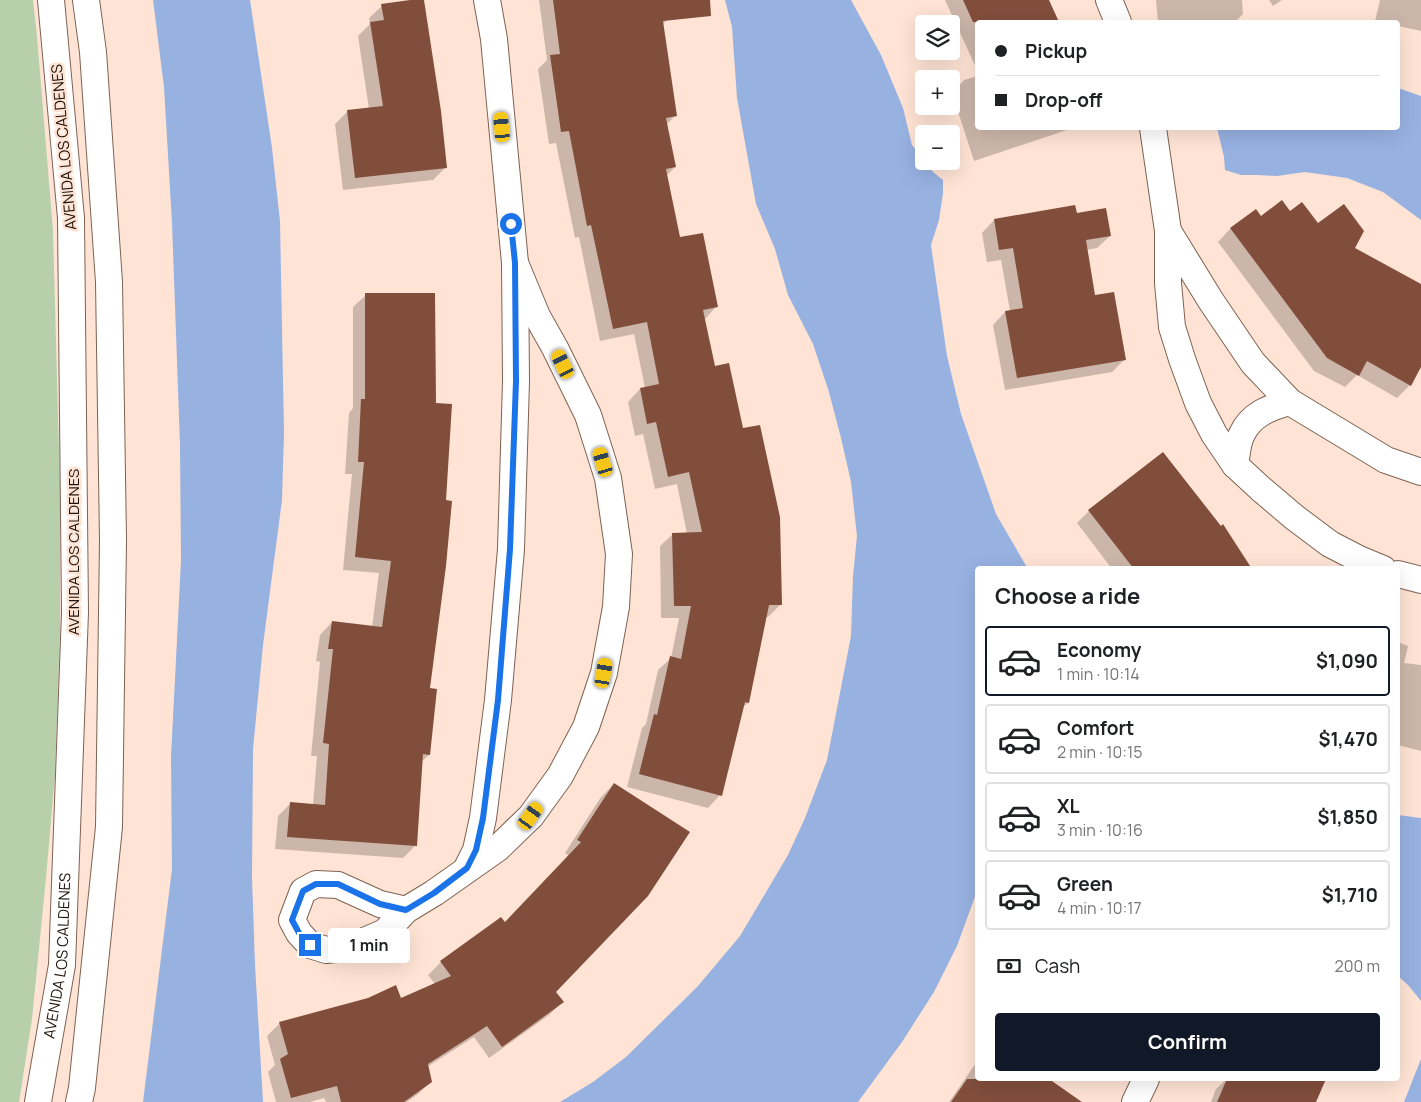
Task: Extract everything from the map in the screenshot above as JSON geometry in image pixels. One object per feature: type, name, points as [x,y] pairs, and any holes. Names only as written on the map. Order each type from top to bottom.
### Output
[{"type":"street","name":"AVENIDA LOS CALDENES","points":[[38,1102],[62,966],[75,612],[71,218],[51,0]]},
{"type":"street","points":[[79,1102],[109,827],[112,540],[109,282],[93,52],[86,0]]},
{"type":"street","points":[[467,868],[476,850],[483,818],[498,700],[510,549],[516,381],[515,263],[494,39],[487,0]]},
{"type":"street","points":[[1109,0],[1117,20]]},
{"type":"street","points":[[1153,130],[1168,231],[1168,283],[1172,327],[1198,403],[1214,434],[1235,465],[1260,490],[1330,544],[1376,566]]},
{"type":"street","points":[[1168,231],[1211,301],[1253,363],[1290,402],[1386,460],[1421,472]]},
{"type":"street","points":[[406,910],[434,893],[498,848],[531,816],[560,776],[586,727],[604,673],[616,608],[619,554],[608,478],[588,415],[537,316],[515,263]]},
{"type":"street","points":[[1235,465],[1241,434],[1253,418],[1272,407],[1290,402]]},
{"type":"street","points":[[1400,575],[1421,580]]},
{"type":"street","points":[[1135,1102],[1145,1081]]},
{"type":"green space","points":[[0,0],[33,0],[53,231],[60,488],[60,632],[55,774],[32,1019],[19,1102],[0,1102]]},
{"type":"water","points":[[153,0],[250,0],[272,148],[280,221],[284,433],[282,500],[263,645],[253,749],[252,878],[263,1102],[143,1102],[172,869],[171,757],[181,561],[180,444],[172,223],[164,87]]},
{"type":"water","points":[[725,0],[851,0],[881,55],[903,108],[912,145],[915,149],[915,170],[931,170],[943,180],[939,220],[931,245],[947,356],[961,414],[996,514],[1026,566],[975,566],[975,896],[957,946],[934,992],[902,1042],[858,1102],[560,1102],[593,1082],[626,1057],[698,986],[740,936],[788,855],[805,818],[827,760],[851,636],[853,576],[857,536],[851,482],[829,392],[813,344],[788,295],[775,249],[756,204],[737,98],[732,27]]},
{"type":"water","points":[[1400,89],[1421,96],[1421,220],[1383,192],[1347,178],[1305,172],[1277,176],[1241,175],[1225,170],[1217,130],[1400,130]]},
{"type":"water","points":[[1400,815],[1421,818],[1421,1001],[1400,978]]},
{"type":"water","points":[[1421,1059],[1421,1102],[1404,1102]]},
{"type":"building","points":[[424,0],[441,111],[447,168],[355,178],[347,110],[383,106],[370,22],[384,20],[381,4]]},
{"type":"building","points":[[553,0],[710,0],[711,16],[663,21],[677,116],[666,118],[676,167],[666,169],[680,237],[703,233],[718,307],[703,310],[715,366],[729,363],[743,428],[760,425],[780,517],[782,605],[769,605],[749,703],[745,702],[722,796],[639,774],[654,714],[657,715],[670,656],[681,659],[691,606],[674,606],[672,533],[702,532],[689,472],[668,477],[656,422],[647,424],[640,388],[659,384],[647,322],[613,329],[591,225],[587,226],[569,131],[561,132],[550,55],[560,54]]},
{"type":"building","points":[[963,0],[1049,0],[1058,20],[975,20],[973,22]]},
{"type":"building","points":[[1282,200],[1290,211],[1302,202],[1318,223],[1344,204],[1364,231],[1355,248],[1421,284],[1421,367],[1411,386],[1367,361],[1359,376],[1327,358],[1230,228],[1256,209],[1261,216]]},
{"type":"building","points":[[1075,205],[1077,213],[1106,208],[1111,236],[1086,240],[1095,295],[1114,292],[1126,360],[1017,378],[1005,311],[1023,308],[1013,248],[999,250],[994,219]]},
{"type":"building","points":[[365,293],[435,293],[436,403],[452,404],[446,500],[452,501],[446,566],[430,688],[437,689],[430,755],[423,754],[417,846],[287,837],[290,802],[325,805],[329,744],[323,743],[333,649],[328,649],[332,621],[382,627],[391,561],[355,557],[364,462],[358,462],[361,399],[365,399]]},
{"type":"building","points":[[1163,452],[1221,526],[1223,524],[1250,566],[1132,566],[1088,510]]},
{"type":"building","points":[[614,783],[690,832],[648,896],[556,992],[564,1002],[502,1047],[487,1026],[428,1064],[432,1082],[404,1102],[341,1102],[337,1086],[291,1098],[280,1059],[288,1054],[279,1022],[368,998],[396,985],[401,998],[451,976],[440,961],[501,917],[505,922],[581,842],[577,840]]},
{"type":"building","points":[[967,1079],[975,1079],[975,1081],[1052,1081],[1082,1102],[951,1102]]},
{"type":"building","points":[[1226,1081],[1325,1081],[1316,1102],[1217,1102]]},
{"type":"route","points":[[310,945],[299,933],[292,920],[303,891],[316,884],[338,884],[380,904],[406,910],[434,893],[467,868],[476,850],[483,818],[498,700],[510,549],[516,381],[515,263],[511,224]]}]
